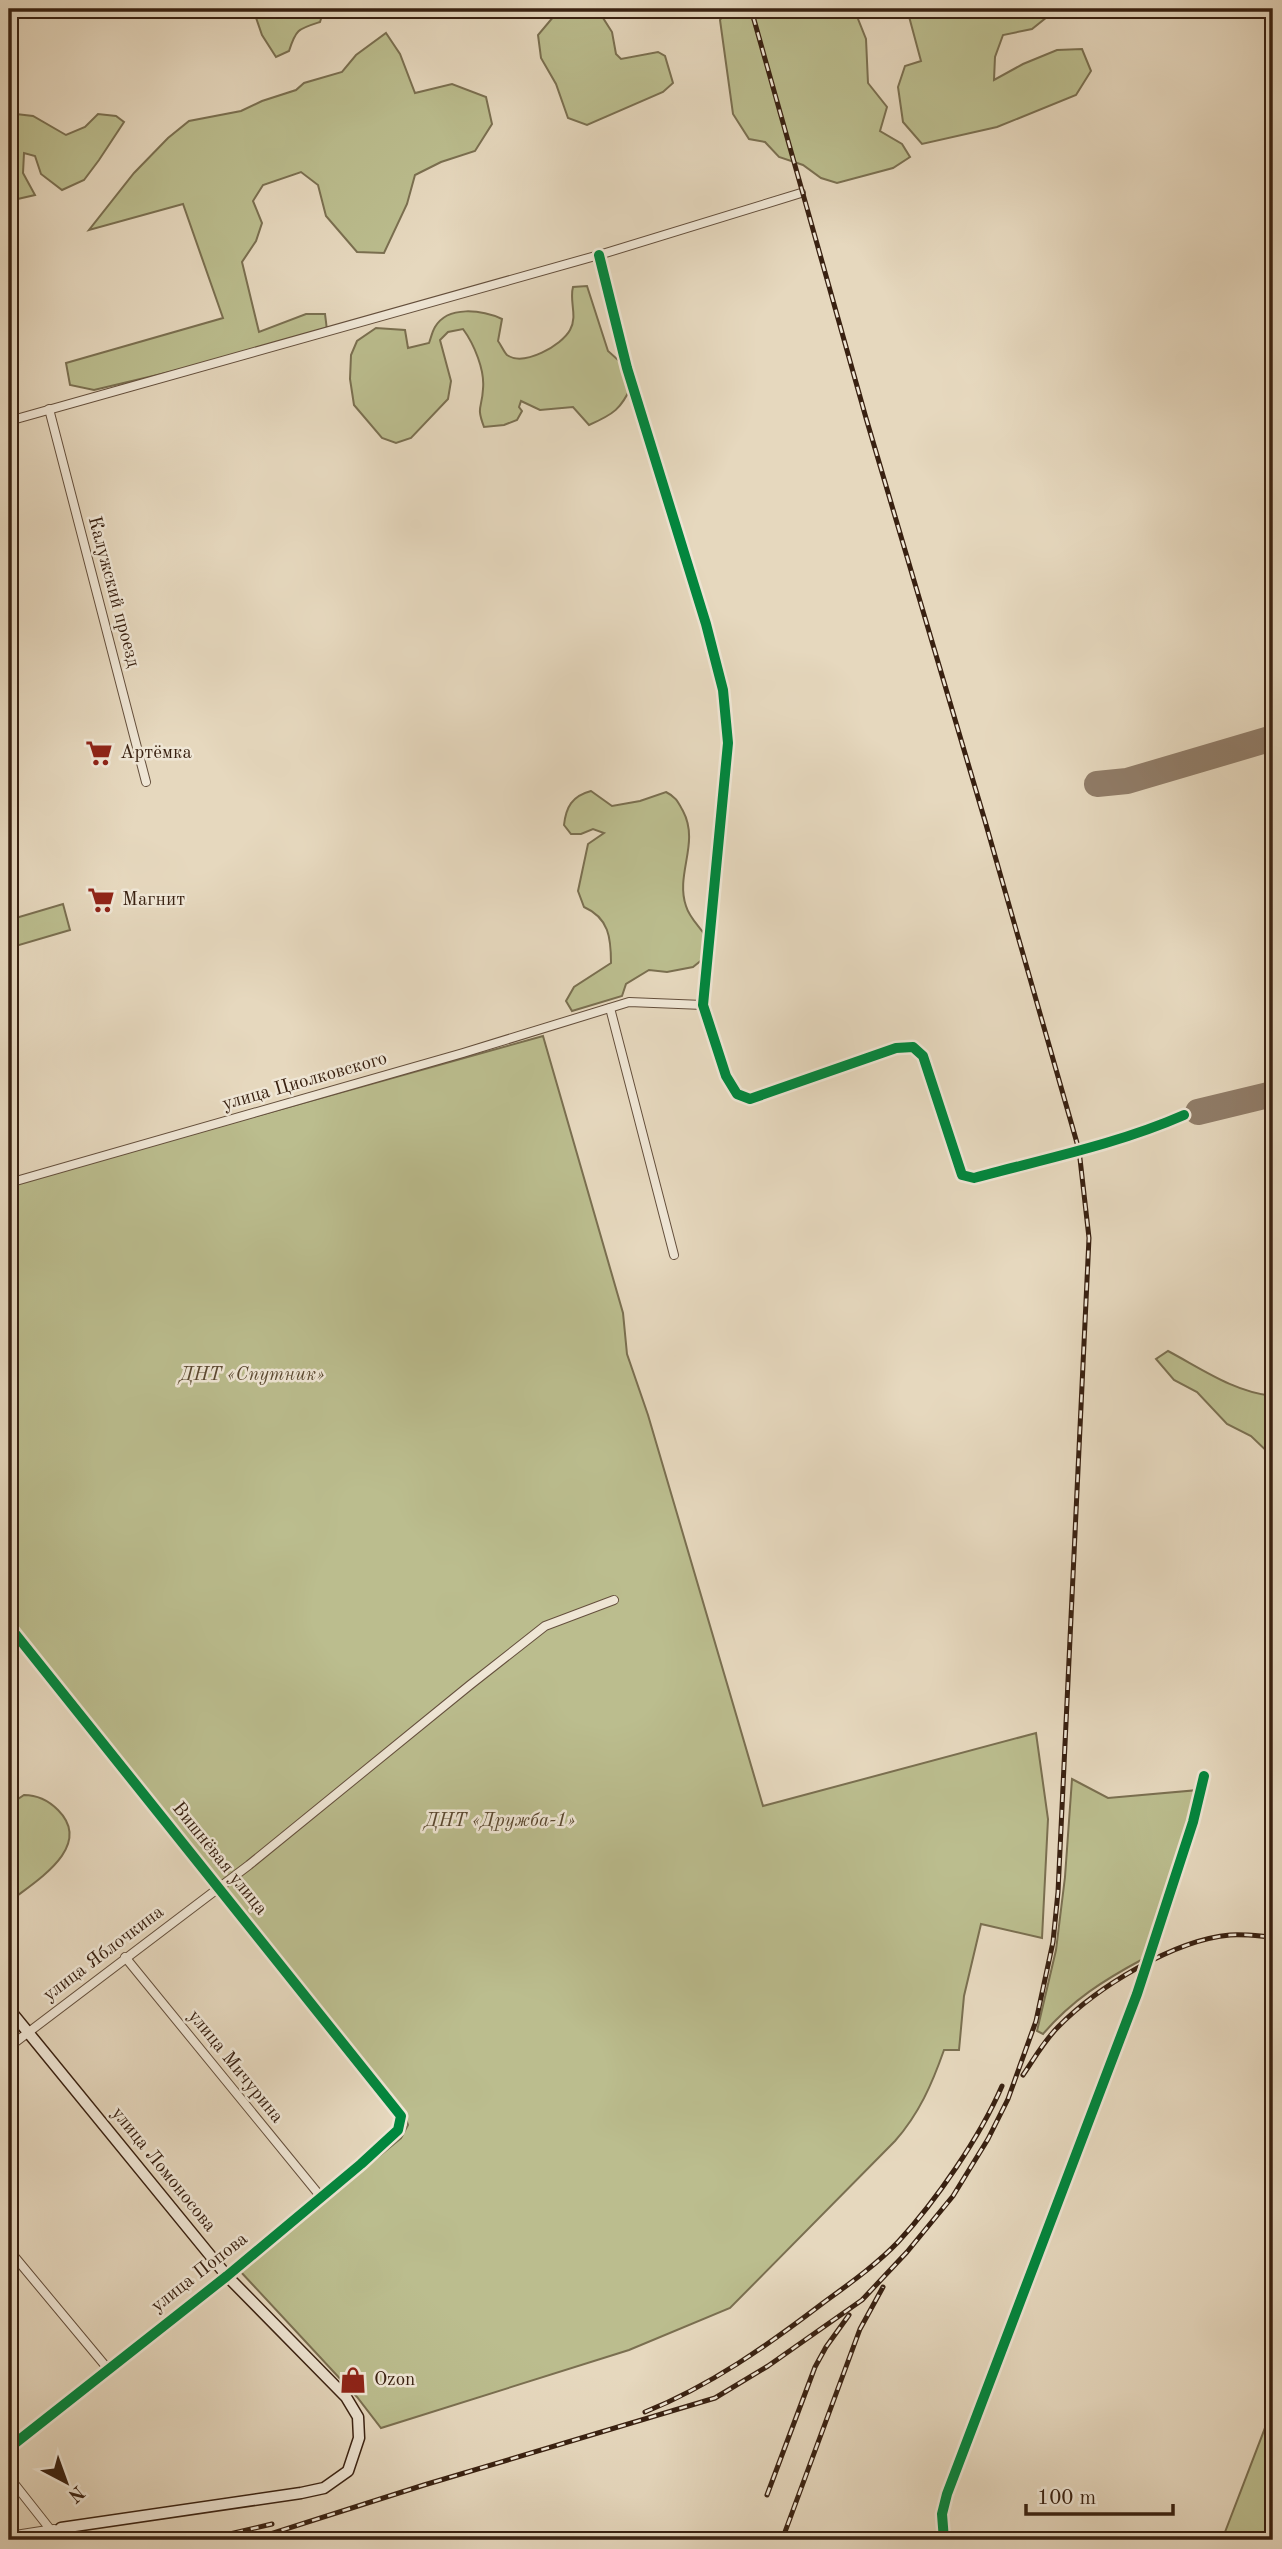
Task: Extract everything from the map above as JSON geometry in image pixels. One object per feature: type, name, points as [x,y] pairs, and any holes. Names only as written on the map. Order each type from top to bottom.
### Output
[{"type":"street","points":[[9,421],[598,255],[801,193]]},
{"type":"street","points":[[598,255],[627,368],[706,624],[723,690],[728,743],[703,1005],[726,1076],[737,1094],[750,1100],[896,1048],[913,1047],[923,1056],[962,1175],[974,1178],[1082,1149],[1164,1124],[1184,1115]]},
{"type":"street","name":"Калужский проезд","points":[[49,409],[146,782]]},
{"type":"street","name":"улица Циолковского","points":[[9,1183],[463,1053],[629,1002],[703,1005]]},
{"type":"street","points":[[610,1008],[674,1255]]},
{"type":"street","name":"улица Яблочкина","points":[[9,2047],[219,1887],[545,1626],[614,1600]]},
{"type":"street","name":"Вишнёвая улица","points":[[9,1626],[401,2116]]},
{"type":"street","points":[[944,2540],[942,2514],[947,2494],[1137,1994],[1193,1822],[1204,1776]]},
{"type":"street","name":"улица Мичурина","points":[[125,1957],[321,2197]]},
{"type":"street","name":"улица Ломоносова","points":[[9,2009],[227,2276],[346,2397],[358,2417],[359,2438],[348,2471],[324,2488],[54,2532]]},
{"type":"street","name":"улица Попова","points":[[9,2448],[227,2276],[321,2197],[398,2130],[401,2116]]},
{"type":"street","points":[[9,2250],[108,2369]]},
{"type":"street","points":[[9,2477],[54,2532]]},
{"type":"street","points":[[9,2536],[54,2532]]},
{"type":"green space","points":[[253,9],[324,9],[320,22],[299,31],[289,51],[276,57],[262,35]]},
{"type":"green space","points":[[728,9],[854,9],[866,39],[868,83],[887,107],[880,131],[902,144],[910,157],[893,168],[837,183],[821,178],[803,165],[779,157],[765,142],[749,139],[733,114],[720,20]]},
{"type":"green space","points":[[907,9],[1057,9],[1032,29],[1003,35],[995,57],[994,80],[1057,50],[1082,49],[1091,71],[1076,95],[997,127],[922,144],[903,122],[898,87],[905,66],[921,61]]},
{"type":"green space","points":[[581,13],[603,18],[612,32],[616,54],[621,59],[658,52],[665,56],[673,83],[663,92],[587,125],[568,118],[556,84],[541,58],[538,35],[554,16]]},
{"type":"green space","points":[[386,33],[400,54],[415,93],[452,84],[486,97],[492,124],[475,151],[441,162],[415,175],[407,204],[384,253],[357,252],[326,216],[318,185],[301,172],[263,185],[253,201],[262,223],[256,241],[242,262],[259,332],[306,314],[325,314],[327,330],[233,357],[94,390],[70,385],[66,363],[223,318],[183,204],[89,230],[134,173],[189,121],[241,111],[296,90],[304,83],[342,72],[356,55]]},
{"type":"green space","points":[[16,114],[33,116],[66,135],[85,127],[98,114],[116,116],[124,122],[84,180],[62,190],[41,174],[35,156],[24,153],[23,173],[35,195],[9,201],[9,118]]},
{"type":"green space","points":[[587,286],[608,351],[627,368],[632,385],[616,410],[605,417],[589,425],[573,407],[540,410],[521,401],[519,407],[522,411],[517,420],[504,425],[484,427],[480,411],[482,374],[475,350],[463,329],[448,332],[440,340],[451,381],[448,399],[411,438],[396,443],[382,438],[354,405],[350,379],[351,355],[357,341],[376,328],[405,330],[408,348],[429,343],[435,327],[448,315],[466,311],[485,313],[502,319],[498,341],[506,354],[523,358],[542,353],[566,336],[573,319],[573,287]]},
{"type":"green space","points":[[591,791],[612,806],[640,801],[666,792],[676,800],[688,823],[689,835],[683,894],[690,916],[709,942],[703,959],[693,967],[667,972],[649,970],[626,984],[622,996],[572,1011],[566,1001],[574,987],[611,963],[610,945],[604,923],[584,907],[578,891],[588,844],[604,833],[593,829],[581,834],[571,834],[564,825],[571,803]]},
{"type":"green space","points":[[63,904],[70,930],[9,948],[9,920]]},
{"type":"green space","name":"ДНТ «Дружба-1»","points":[[543,1036],[623,1313],[627,1354],[648,1415],[763,1806],[1036,1733],[1048,1819],[1042,1938],[981,1924],[964,1996],[959,2050],[944,2050],[924,2098],[895,2141],[730,2308],[629,2350],[381,2428],[357,2397],[240,2271],[401,2138],[408,2125],[402,2108],[9,1622],[9,1185]]},
{"type":"green space","points":[[1168,1351],[1232,1385],[1273,1396],[1273,1457],[1251,1436],[1227,1424],[1197,1392],[1174,1380],[1156,1359]]},
{"type":"green space","points":[[1072,1779],[1108,1798],[1199,1790],[1143,1959],[1089,1992],[1065,2011],[1043,2034],[1037,2031],[1056,1950],[1065,1877]]},
{"type":"green space","points":[[24,1795],[42,1799],[58,1810],[68,1824],[69,1837],[57,1862],[9,1902],[9,1805]]},
{"type":"green space","points":[[1273,2407],[1273,2540],[1222,2540]]},
{"type":"taxiway","points":[[1097,784],[1127,781],[1273,738]]},
{"type":"taxiway","points":[[1198,1112],[1273,1094]]},
{"type":"railway","points":[[251,2540],[715,2398],[768,2366],[862,2300],[907,2252],[953,2196],[988,2139],[1008,2099],[1036,2021],[1053,1942],[1058,1892],[1089,1238],[1079,1150],[866,418],[751,9]]},
{"type":"railway","points":[[1023,2075],[1048,2038],[1074,2012],[1093,1996],[1138,1968],[1185,1946],[1208,1939],[1230,1935],[1273,1937]]},
{"type":"railway","points":[[645,2412],[669,2402],[738,2364],[881,2259],[942,2188],[982,2126],[1002,2086]]},
{"type":"railway","points":[[782,2540],[860,2329],[883,2287]]},
{"type":"railway","points":[[767,2495],[815,2367],[849,2315]]},
{"type":"railway","points":[[204,2540],[272,2524]]},
{"type":"cycle path","points":[[599,255],[627,368],[706,624],[723,690],[728,743],[703,1005],[726,1076],[737,1094],[750,1099],[896,1048],[913,1047],[923,1056],[962,1175],[974,1178],[1107,1143],[1184,1115]]},
{"type":"cycle path","points":[[9,1626],[401,2116],[398,2130],[361,2164],[227,2276],[9,2448]]},
{"type":"cycle path","points":[[944,2540],[942,2514],[947,2494],[1137,1994],[1193,1822],[1204,1776]]},
{"type":"place","name":"Артёмка","points":[[99,753]]},
{"type":"place","name":"Магнит","points":[[101,900]]},
{"type":"place","name":"Ozon","points":[[353,2380]]},
{"type":"park label","name":"ДНТ «Спутник»","points":[[252,1375]]}]
